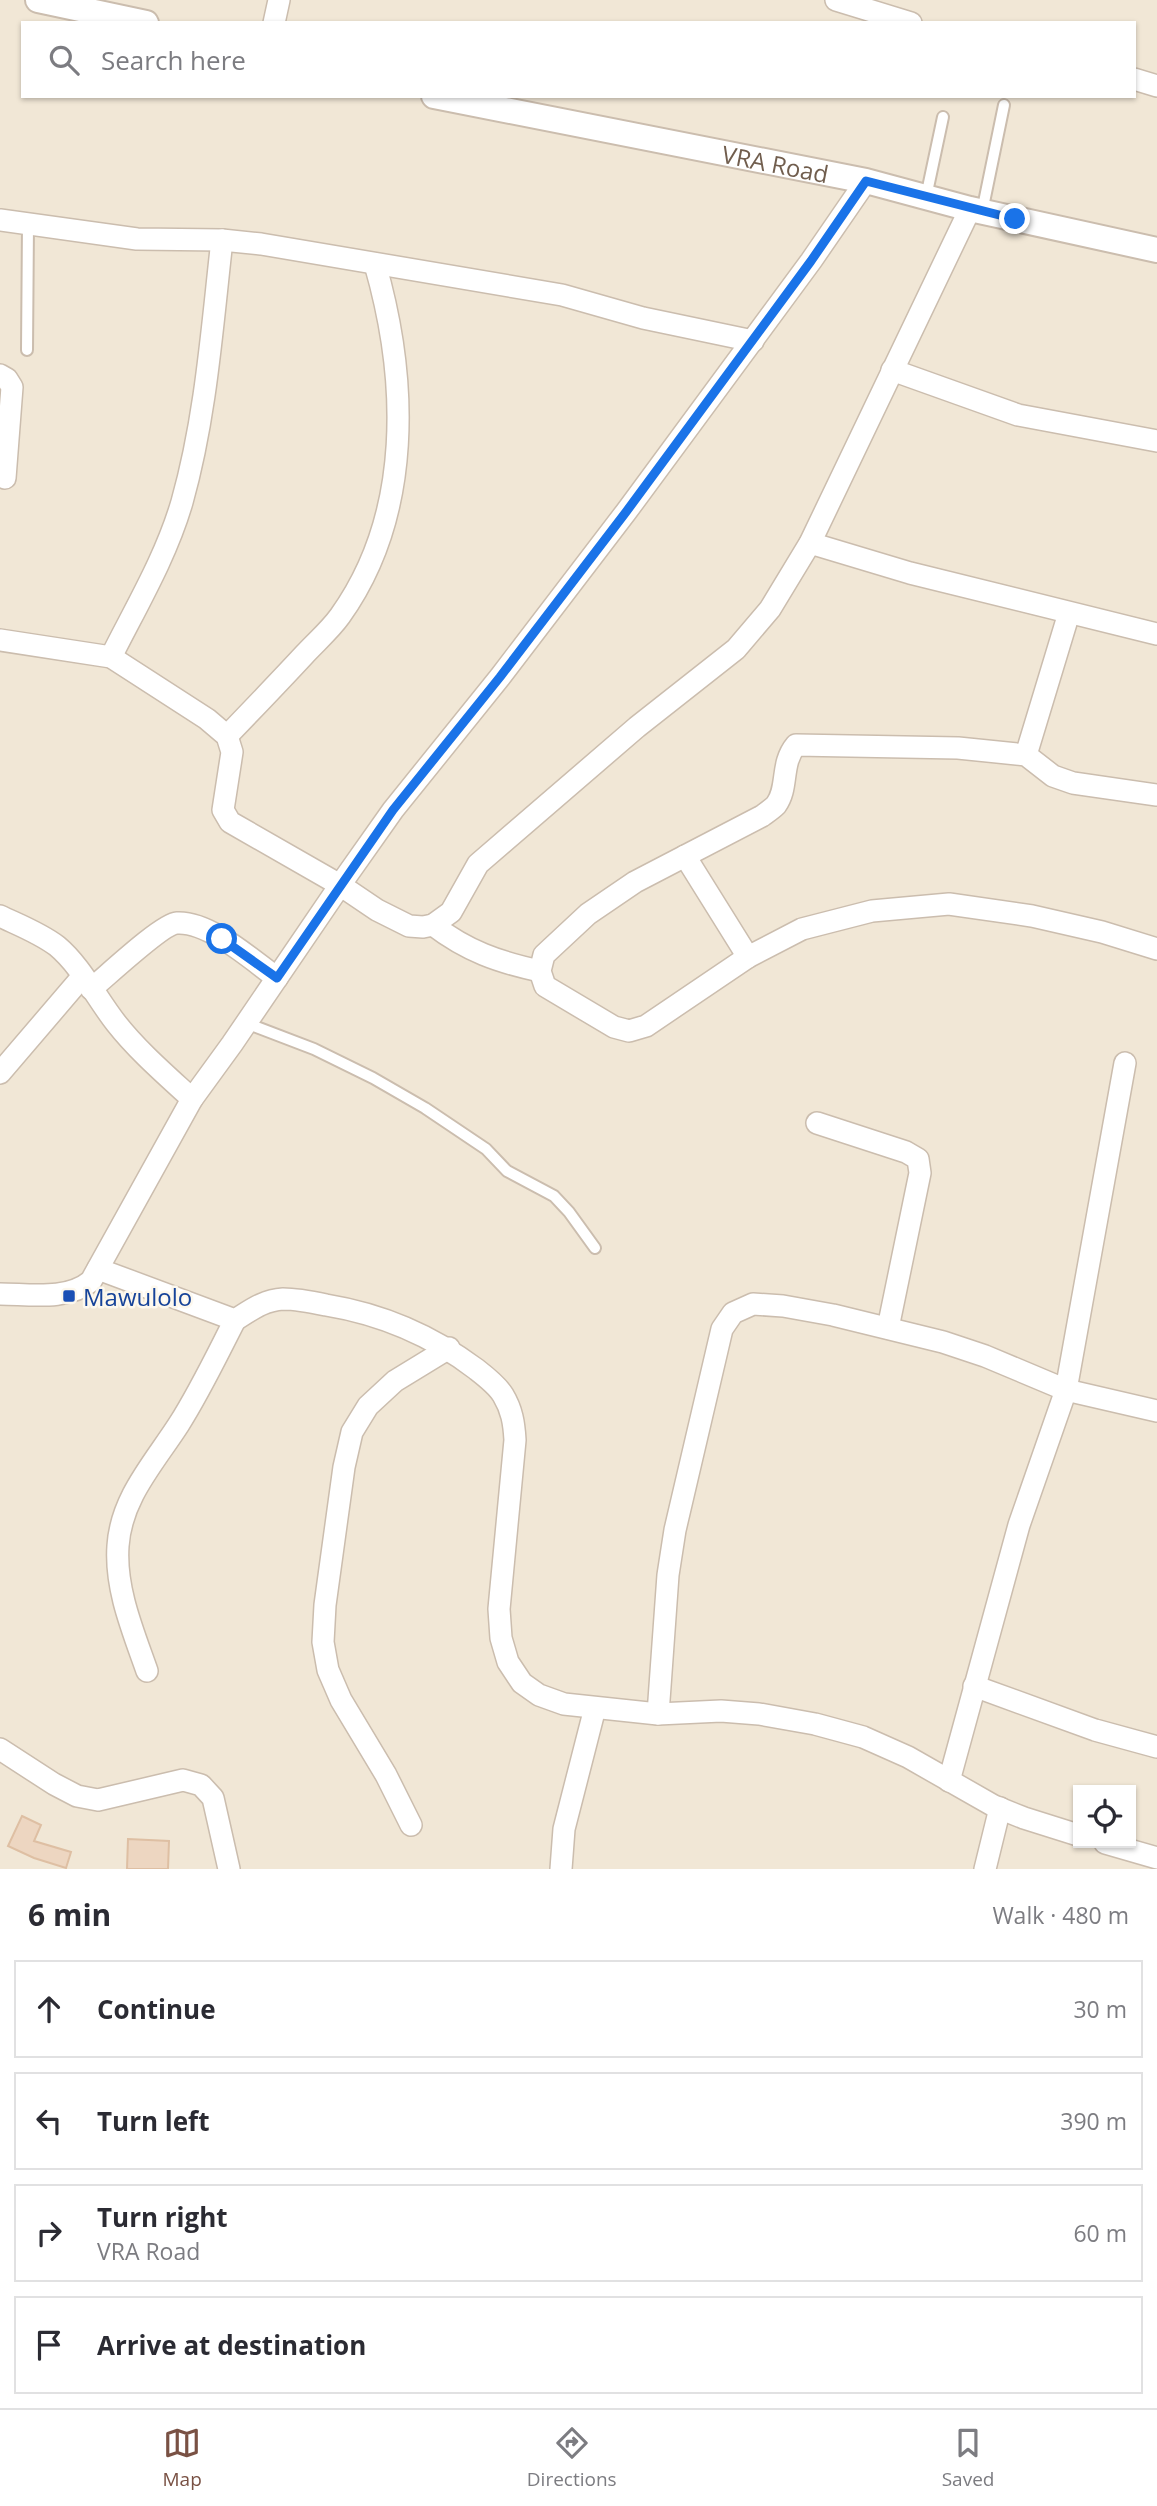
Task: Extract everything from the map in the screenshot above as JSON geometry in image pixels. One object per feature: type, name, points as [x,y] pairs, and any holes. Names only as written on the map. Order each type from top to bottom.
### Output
[{"type":"street","points":[[38,0],[137,21]]},
{"type":"street","points":[[274,21],[279,0]]},
{"type":"street","points":[[836,0],[904,21]]},
{"type":"street","points":[[1136,80],[1157,86]]},
{"type":"street","name":"VRA Road","points":[[444,98],[866,181],[976,210],[1157,250]]},
{"type":"street","points":[[0,1294],[50,1295],[74,1291],[91,1280],[192,1099],[393,810],[601,545],[753,341],[866,181]]},
{"type":"street","points":[[0,640],[111,657],[174,696],[228,736],[231,761],[223,810],[230,822],[377,910],[409,926],[433,925],[451,912],[478,863],[637,727],[736,649],[770,609],[810,543],[892,370],[976,210]]},
{"type":"street","points":[[0,220],[137,239],[222,240],[375,264],[562,295],[643,318],[753,341]]},
{"type":"street","points":[[111,657],[167,546],[182,503],[203,401],[222,240]]},
{"type":"street","points":[[228,736],[339,618],[368,573],[383,528],[394,476],[399,409],[391,324],[375,264]]},
{"type":"street","points":[[892,370],[1018,415],[1157,441]]},
{"type":"street","points":[[0,375],[12,387],[5,478]]},
{"type":"street","points":[[810,543],[910,573],[1157,634]]},
{"type":"street","points":[[1026,755],[1069,613]]},
{"type":"street","points":[[1157,795],[1073,783],[1053,776],[1026,755],[958,748],[796,745],[787,755],[782,790],[776,805],[762,816],[635,882],[588,914],[544,955],[540,971],[545,986],[614,1027],[629,1031],[646,1026],[748,957],[802,929],[872,911],[949,904],[1032,916],[1102,932],[1157,949]]},
{"type":"street","points":[[685,856],[748,957]]},
{"type":"street","points":[[0,916],[37,933],[58,947],[138,1048],[192,1099]]},
{"type":"street","points":[[0,1073],[86,983],[156,933],[176,923],[198,926],[222,939],[277,978]]},
{"type":"street","points":[[433,925],[468,950],[509,965],[540,971]]},
{"type":"street","points":[[949,1781],[1019,1525],[1066,1390],[1125,1063]]},
{"type":"street","points":[[817,1123],[906,1152],[918,1159],[920,1172],[888,1328]]},
{"type":"street","points":[[98,1269],[235,1320]]},
{"type":"street","points":[[147,1671],[119,1577],[117,1548],[121,1520],[132,1493],[185,1414],[235,1320],[259,1304],[283,1299],[312,1302],[345,1308],[411,1329],[449,1348],[502,1392],[513,1413],[516,1440],[499,1609],[501,1638],[508,1662],[522,1684],[539,1695],[564,1704],[658,1714],[721,1711],[759,1714],[815,1724],[863,1737],[908,1757],[1000,1808],[1073,1833]]},
{"type":"street","points":[[658,1714],[668,1575],[675,1530],[722,1329],[733,1313],[753,1304],[783,1306],[888,1328],[985,1356],[1066,1390],[1157,1411]]},
{"type":"street","points":[[411,1825],[386,1775],[341,1700],[328,1670],[323,1642],[325,1605],[344,1467],[352,1432],[368,1406],[395,1381],[449,1348]]},
{"type":"street","points":[[974,1686],[1085,1727],[1157,1746]]},
{"type":"street","points":[[561,1869],[564,1829],[595,1708]]},
{"type":"street","points":[[0,1749],[77,1797],[98,1800],[183,1780],[201,1785],[213,1798],[229,1869]]},
{"type":"street","points":[[985,1869],[1000,1808]]},
{"type":"street","points":[[1116,1848],[1142,1860]]},
{"type":"lane","points":[[976,210],[1004,105]]},
{"type":"lane","points":[[926,197],[943,117]]},
{"type":"lane","points":[[27,350],[29,224]]},
{"type":"lane","points":[[246,1023],[326,1055],[425,1108],[486,1149],[507,1171],[554,1196],[569,1212],[594,1248]]},
{"type":"shaded area","points":[[0,0],[1157,0],[1157,1869],[0,1869]]},
{"type":"building","points":[[22,1816],[41,1825],[34,1841],[71,1852],[66,1868],[8,1846]]},
{"type":"building","points":[[128,1839],[169,1841],[168,1869],[127,1869]]},
{"type":"place","name":"Mawulolo","points":[[69,1296]]},
{"type":"route","points":[[222,939],[277,978],[393,810],[500,677],[626,512],[811,261],[866,181],[1015,219]]}]
